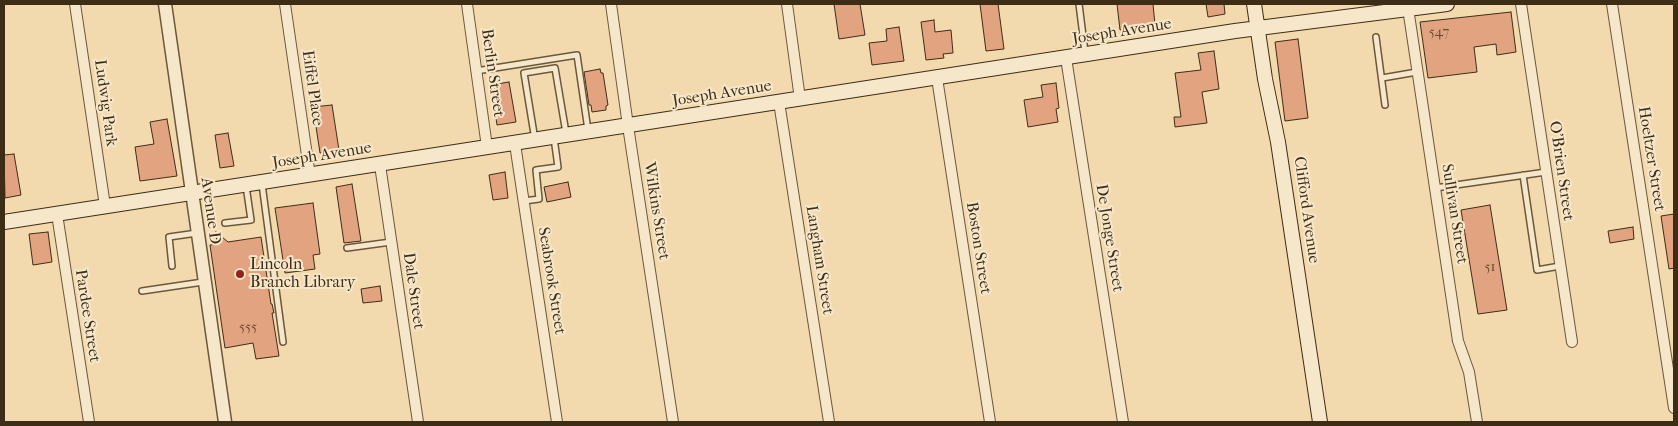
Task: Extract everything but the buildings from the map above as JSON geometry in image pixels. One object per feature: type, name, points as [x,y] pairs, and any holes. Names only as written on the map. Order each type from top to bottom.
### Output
[{"type":"main road","name":"Clifford Avenue","points":[[1254,4],[1265,79],[1278,142],[1320,422]]},
{"type":"main road","name":"Joseph Avenue","points":[[4,222],[1258,28],[1447,4]]},
{"type":"street","name":"Ludwig Park","points":[[75,4],[105,206]]},
{"type":"street","name":"Avenue D","points":[[165,4],[224,422]]},
{"type":"street","name":"Eiffel Place","points":[[286,4],[310,176]]},
{"type":"street","name":"Berlin Street","points":[[467,4],[487,147]]},
{"type":"street","name":"Wilkins Street","points":[[611,4],[673,422]]},
{"type":"street","points":[[787,4],[800,99]]},
{"type":"street","name":"O'Brien Street","points":[[1521,4],[1572,342]]},
{"type":"street","name":"Hoeltzer Street","points":[[1612,4],[1674,408]]},
{"type":"street","name":"Sullivan Street","points":[[1408,8],[1458,341],[1469,372],[1477,422]]},
{"type":"street","name":"De Jonge Street","points":[[1066,58],[1123,422]]},
{"type":"street","name":"Boston Street","points":[[937,78],[990,422]]},
{"type":"street","name":"Langham Street","points":[[779,102],[829,422]]},
{"type":"street","name":"Seabrook Street","points":[[514,144],[557,422]]},
{"type":"street","name":"Dale Street","points":[[380,165],[418,422]]},
{"type":"street","name":"Pardee Street","points":[[57,214],[89,422]]},
{"type":"lane","points":[[1078,4],[1086,55]]},
{"type":"lane","points":[[1376,37],[1385,105]]},
{"type":"lane","points":[[476,71],[577,55],[588,132]]},
{"type":"lane","points":[[523,201],[540,199],[536,170],[558,167],[560,136],[555,68],[524,74],[535,140]]},
{"type":"lane","points":[[1382,78],[1418,72]]},
{"type":"lane","points":[[1436,188],[1546,172]]},
{"type":"lane","points":[[1523,175],[1537,270],[1560,266]]},
{"type":"lane","points":[[262,183],[283,342]]},
{"type":"lane","points":[[225,223],[251,220],[246,186]]},
{"type":"lane","points":[[172,266],[169,237],[197,233]]},
{"type":"lane","points":[[346,248],[391,242]]},
{"type":"lane","points":[[142,291],[204,282]]},
{"type":"place","name":"Lincoln Branch Library","points":[[240,274]]}]
